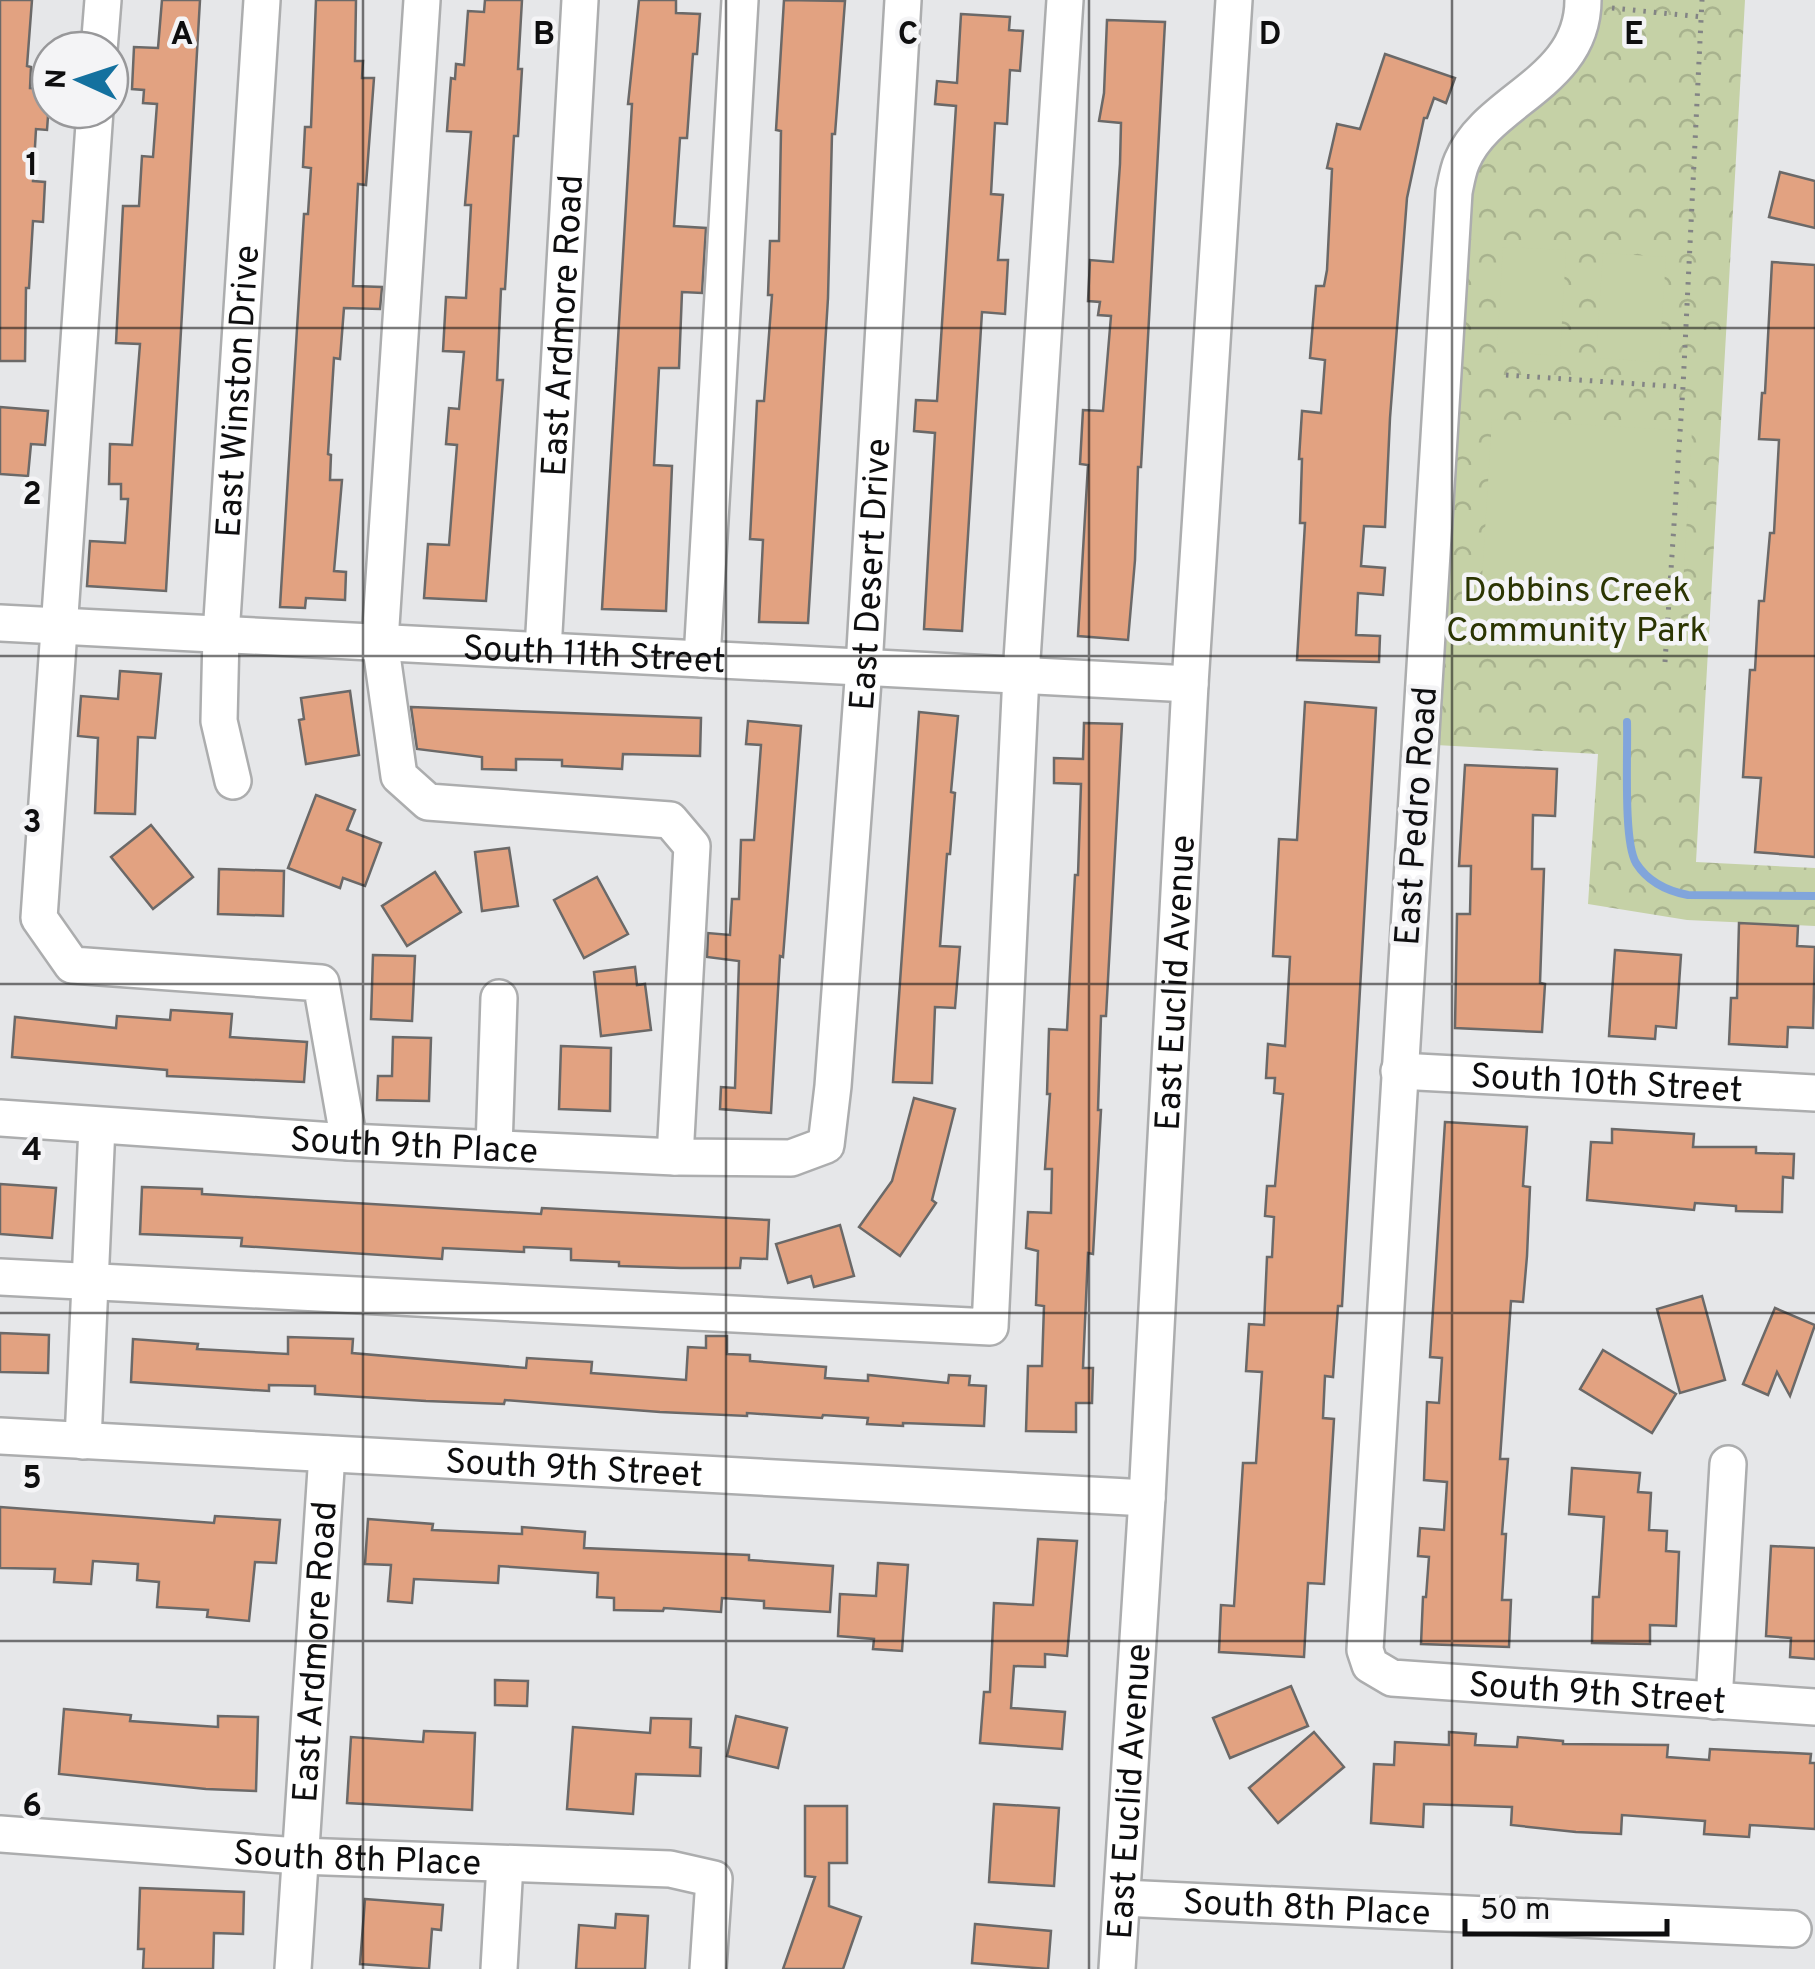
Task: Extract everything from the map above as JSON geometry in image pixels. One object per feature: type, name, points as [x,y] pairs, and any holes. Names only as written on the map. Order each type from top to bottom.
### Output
[{"type":"street","points":[[101,30],[103,0]]},
{"type":"street","name":"East Winston Drive","points":[[234,781],[218,721],[221,635],[262,0]]},
{"type":"street","points":[[422,0],[380,642],[399,776],[428,802],[670,820],[692,846],[675,1157]]},
{"type":"street","name":"East Ardmore Road","points":[[543,650],[580,0]]},
{"type":"street","points":[[702,659],[740,0]]},
{"type":"street","name":"East Desert Drive","points":[[826,1145],[834,1086],[864,667],[903,0]]},
{"type":"street","points":[[0,1277],[990,1327],[1022,675],[1065,0]]},
{"type":"street","name":"East Euclid Avenue","points":[[1118,1969],[1190,684],[1234,0]]},
{"type":"street","name":"East Pedro Road","points":[[1380,1674],[1370,1665],[1365,1650],[1454,192],[1462,159],[1488,126],[1548,78],[1571,46],[1584,3]]},
{"type":"street","points":[[95,130],[39,918],[72,966],[321,984],[349,1142]]},
{"type":"street","name":"South 11th Street","points":[[0,623],[1190,684]]},
{"type":"street","points":[[494,1148],[500,998]]},
{"type":"street","name":"South 10th Street","points":[[1399,1071],[1815,1093]]},
{"type":"street","name":"South 9th Place","points":[[0,1118],[349,1142],[675,1157],[792,1158],[826,1145]]},
{"type":"street","points":[[84,1440],[97,1126]]},
{"type":"street","name":"South 9th Street","points":[[0,1436],[1147,1498]]},
{"type":"street","name":"East Ardmore Road","points":[[293,1969],[327,1454]]},
{"type":"street","points":[[1714,1701],[1728,1464]]},
{"type":"street","name":"South 9th Street","points":[[1380,1674],[1392,1678],[1815,1707]]},
{"type":"street","name":"South 8th Place","points":[[0,1834],[299,1856],[670,1869],[714,1879],[708,1969]]},
{"type":"street","points":[[500,1969],[505,1864]]},
{"type":"street","name":"South 8th Place","points":[[1122,1898],[1793,1929]]},
{"type":"path","points":[[1665,662],[1702,0]]},
{"type":"path","points":[[1584,3],[1702,17]]},
{"type":"path","points":[[1506,375],[1683,387]]},
{"type":"green space","name":"Dobbins Creek Community Park","points":[[1592,0],[1745,0],[1696,862],[1815,868],[1815,926],[1687,920],[1588,904],[1598,754],[1436,745],[1469,195],[1484,151]]},
{"type":"green space","points":[[1503,247],[1566,250],[1560,356],[1497,351]]},
{"type":"green space","points":[[1603,253],[1666,257],[1659,362],[1596,358]]},
{"type":"green space","points":[[1492,419],[1692,431],[1679,655],[1478,643]]},
{"type":"building","points":[[0,0],[32,0],[27,66],[30,130],[36,130],[33,181],[45,182],[43,222],[33,221],[26,288],[25,361],[0,361]]},
{"type":"building","points":[[162,0],[200,0],[166,591],[87,586],[90,541],[125,543],[128,499],[121,499],[121,484],[109,484],[110,444],[132,445],[140,344],[116,343],[123,206],[139,206],[142,156],[153,157],[157,104],[143,103],[144,90],[132,89],[134,47],[158,48]]},
{"type":"building","points":[[316,0],[356,0],[355,61],[363,61],[362,78],[374,78],[366,185],[358,184],[353,286],[382,287],[380,309],[344,308],[340,359],[334,358],[328,454],[330,480],[342,480],[334,571],[346,572],[345,600],[306,598],[305,608],[280,607],[304,214],[308,214],[311,168],[303,167],[305,127],[311,127]]},
{"type":"building","points":[[485,0],[522,0],[518,136],[514,136],[505,289],[501,289],[497,380],[503,380],[486,601],[424,598],[428,544],[449,545],[457,445],[446,444],[449,408],[459,409],[464,352],[443,351],[446,297],[466,298],[471,205],[465,205],[471,132],[447,131],[451,78],[455,79],[456,64],[464,65],[468,11],[484,12]]},
{"type":"building","points":[[639,0],[676,0],[676,13],[700,14],[687,138],[680,138],[674,226],[706,228],[702,293],[682,292],[679,368],[659,368],[654,465],[672,466],[666,611],[602,609],[632,104],[628,104]]},
{"type":"building","points":[[784,0],[845,1],[832,134],[828,298],[808,623],[759,622],[763,540],[750,539],[757,401],[764,401],[772,295],[768,295],[770,241],[779,241],[781,131],[776,130]]},
{"type":"building","points":[[961,14],[1010,17],[1009,30],[1023,31],[1020,71],[1010,70],[1007,124],[995,123],[991,194],[1003,195],[998,260],[1008,260],[1005,314],[982,312],[962,631],[924,629],[935,433],[914,431],[916,400],[937,401],[956,106],[935,104],[937,81],[957,83]]},
{"type":"building","points":[[1107,20],[1165,22],[1128,640],[1078,636],[1088,465],[1080,464],[1083,410],[1103,411],[1111,316],[1098,315],[1100,302],[1088,301],[1090,260],[1113,262],[1120,164],[1121,123],[1099,121]]},
{"type":"building","points":[[1385,54],[1455,78],[1446,103],[1434,98],[1424,118],[1407,198],[1385,527],[1364,526],[1361,566],[1385,568],[1383,595],[1358,593],[1356,635],[1380,636],[1379,662],[1297,660],[1305,523],[1300,523],[1299,459],[1302,411],[1321,413],[1325,360],[1310,358],[1316,286],[1324,286],[1327,270],[1332,169],[1327,168],[1337,124],[1360,129]]},
{"type":"building","points":[[1780,172],[1815,181],[1815,228],[1769,217]]},
{"type":"building","points":[[1772,262],[1815,265],[1815,857],[1755,852],[1761,778],[1743,777],[1750,670],[1755,670],[1759,601],[1764,601],[1770,533],[1774,533],[1779,440],[1759,439]]},
{"type":"building","points":[[0,407],[48,411],[45,445],[31,444],[28,476],[0,474]]},
{"type":"building","points":[[120,671],[161,674],[155,738],[138,737],[135,814],[95,813],[98,738],[78,736],[81,696],[118,699]]},
{"type":"building","points":[[350,691],[359,755],[306,764],[299,720],[304,719],[301,698]]},
{"type":"building","points":[[1305,702],[1376,708],[1342,1306],[1338,1306],[1333,1377],[1325,1376],[1323,1418],[1334,1419],[1324,1584],[1308,1583],[1304,1657],[1219,1652],[1221,1605],[1234,1606],[1243,1463],[1256,1463],[1262,1372],[1246,1371],[1249,1324],[1264,1325],[1267,1257],[1272,1257],[1274,1217],[1265,1216],[1267,1186],[1275,1186],[1283,1094],[1274,1093],[1275,1078],[1266,1078],[1268,1044],[1285,1046],[1290,957],[1273,956],[1279,839],[1297,840]]},
{"type":"building","points":[[411,707],[701,718],[700,756],[623,754],[622,769],[562,766],[562,760],[516,759],[516,770],[482,769],[482,757],[417,749]]},
{"type":"building","points":[[919,712],[958,716],[951,792],[955,793],[940,946],[960,947],[955,1008],[935,1007],[932,1083],[893,1082]]},
{"type":"building","points":[[748,721],[801,726],[783,957],[780,956],[771,1113],[720,1109],[721,1087],[735,1088],[739,961],[707,957],[708,933],[730,935],[732,899],[739,899],[741,840],[754,840],[761,745],[746,744]]},
{"type":"building","points":[[1084,723],[1122,724],[1106,1016],[1101,1016],[1101,1110],[1093,1254],[1088,1253],[1083,1368],[1093,1368],[1092,1403],[1076,1403],[1076,1432],[1026,1431],[1028,1366],[1042,1366],[1044,1306],[1036,1305],[1038,1251],[1026,1248],[1028,1212],[1051,1213],[1052,1169],[1045,1169],[1049,1029],[1067,1030],[1078,875],[1081,784],[1054,783],[1054,758],[1083,759]]},
{"type":"building","points":[[1465,765],[1557,769],[1555,816],[1533,815],[1532,869],[1544,869],[1542,1032],[1455,1028],[1457,914],[1470,914],[1471,866],[1459,866]]},
{"type":"building","points":[[316,795],[355,810],[347,830],[381,843],[365,886],[343,878],[340,888],[288,868]]},
{"type":"building","points":[[151,825],[193,877],[153,909],[111,857]]},
{"type":"building","points":[[509,848],[518,906],[482,911],[475,852]]},
{"type":"building","points":[[219,869],[284,871],[283,916],[218,914]]},
{"type":"building","points":[[435,872],[461,912],[407,946],[382,906]]},
{"type":"building","points":[[597,877],[628,934],[584,958],[554,900]]},
{"type":"building","points":[[1739,923],[1798,926],[1797,946],[1815,947],[1813,1028],[1788,1027],[1787,1047],[1729,1044],[1731,998],[1737,998]]},
{"type":"building","points":[[1615,950],[1681,955],[1676,1028],[1656,1026],[1655,1039],[1609,1036]]},
{"type":"building","points":[[373,955],[415,956],[412,1021],[371,1019]]},
{"type":"building","points":[[635,967],[637,985],[645,984],[651,1030],[601,1036],[594,972]]},
{"type":"building","points":[[171,1010],[232,1014],[230,1037],[307,1042],[304,1082],[167,1076],[167,1070],[12,1057],[15,1017],[116,1028],[117,1016],[170,1020]]},
{"type":"building","points":[[393,1037],[431,1038],[429,1101],[377,1100],[378,1076],[392,1076]]},
{"type":"building","points":[[561,1046],[611,1048],[610,1111],[559,1109]]},
{"type":"building","points":[[914,1098],[955,1109],[932,1200],[936,1203],[900,1256],[859,1227],[892,1181]]},
{"type":"building","points":[[1445,1122],[1527,1127],[1523,1186],[1530,1187],[1527,1256],[1523,1302],[1511,1301],[1500,1459],[1508,1459],[1502,1600],[1511,1600],[1509,1647],[1421,1644],[1429,1557],[1418,1556],[1420,1528],[1444,1530],[1447,1482],[1424,1480],[1427,1402],[1439,1403],[1442,1358],[1430,1357]]},
{"type":"building","points":[[1612,1129],[1694,1134],[1693,1147],[1756,1147],[1756,1153],[1794,1154],[1793,1178],[1783,1177],[1782,1212],[1736,1211],[1736,1206],[1695,1203],[1694,1210],[1587,1200],[1591,1142],[1612,1143]]},
{"type":"building","points":[[0,1184],[56,1188],[52,1238],[0,1234]]},
{"type":"building","points":[[142,1187],[541,1214],[542,1208],[769,1220],[767,1259],[741,1258],[740,1268],[681,1268],[571,1260],[571,1249],[524,1247],[524,1252],[443,1248],[442,1259],[241,1246],[242,1238],[140,1234]]},
{"type":"building","points":[[840,1225],[854,1276],[814,1287],[811,1276],[788,1283],[776,1244]]},
{"type":"building","points":[[1702,1296],[1725,1380],[1680,1393],[1657,1309]]},
{"type":"building","points":[[1775,1308],[1815,1325],[1790,1396],[1777,1372],[1768,1395],[1743,1384]]},
{"type":"building","points":[[0,1333],[49,1335],[48,1373],[0,1372]]},
{"type":"building","points":[[706,1336],[727,1336],[727,1354],[750,1355],[750,1361],[826,1367],[825,1378],[868,1381],[868,1375],[948,1383],[949,1375],[970,1376],[969,1385],[986,1386],[984,1426],[903,1426],[867,1424],[868,1418],[823,1415],[822,1418],[660,1412],[505,1400],[504,1404],[426,1401],[315,1394],[315,1386],[269,1385],[269,1391],[131,1382],[133,1339],[198,1344],[197,1349],[288,1354],[288,1337],[353,1339],[352,1353],[526,1368],[527,1358],[592,1362],[591,1373],[686,1380],[688,1347],[706,1348]]},
{"type":"building","points":[[1603,1350],[1676,1394],[1652,1433],[1580,1389]]},
{"type":"building","points":[[1572,1468],[1640,1473],[1638,1492],[1651,1493],[1649,1530],[1667,1531],[1666,1551],[1679,1552],[1676,1626],[1650,1625],[1650,1644],[1592,1643],[1593,1597],[1599,1597],[1604,1517],[1569,1514]]},
{"type":"building","points":[[0,1507],[214,1523],[215,1516],[280,1520],[276,1563],[255,1562],[249,1621],[207,1617],[208,1610],[157,1607],[159,1582],[137,1580],[138,1564],[93,1561],[91,1584],[54,1582],[55,1569],[0,1568]]},
{"type":"building","points":[[368,1519],[433,1524],[432,1530],[522,1534],[522,1527],[585,1532],[584,1548],[749,1555],[749,1560],[833,1566],[830,1612],[764,1608],[764,1601],[722,1598],[721,1612],[614,1610],[614,1598],[597,1597],[598,1573],[499,1566],[498,1583],[414,1579],[412,1603],[388,1601],[391,1565],[365,1564]]},
{"type":"building","points":[[1038,1539],[1077,1541],[1067,1656],[1045,1654],[1045,1667],[1014,1666],[1011,1708],[1065,1712],[1062,1749],[980,1743],[984,1692],[990,1692],[994,1603],[1033,1605]]},
{"type":"building","points":[[1771,1546],[1815,1548],[1815,1659],[1790,1657],[1791,1638],[1766,1636]]},
{"type":"building","points":[[878,1563],[908,1565],[902,1651],[873,1649],[874,1639],[838,1636],[840,1594],[876,1596]]},
{"type":"building","points":[[495,1680],[528,1681],[527,1706],[495,1705]]},
{"type":"building","points":[[1291,1686],[1308,1726],[1230,1758],[1213,1718]]},
{"type":"building","points":[[64,1709],[131,1715],[130,1721],[218,1727],[218,1716],[258,1717],[256,1791],[59,1774]]},
{"type":"building","points":[[736,1716],[787,1728],[778,1768],[727,1756]]},
{"type":"building","points":[[651,1718],[691,1719],[690,1747],[701,1748],[700,1776],[636,1774],[633,1814],[567,1809],[573,1727],[650,1733]]},
{"type":"building","points":[[424,1731],[475,1733],[472,1810],[347,1803],[351,1737],[423,1742]]},
{"type":"building","points":[[1314,1732],[1344,1767],[1278,1823],[1249,1788]]},
{"type":"building","points":[[1449,1732],[1476,1734],[1475,1745],[1517,1747],[1518,1737],[1563,1744],[1668,1745],[1667,1757],[1709,1760],[1710,1749],[1811,1754],[1810,1763],[1815,1763],[1815,1829],[1750,1825],[1749,1837],[1704,1834],[1705,1821],[1622,1815],[1621,1834],[1576,1832],[1511,1825],[1512,1807],[1424,1804],[1423,1827],[1371,1823],[1374,1764],[1394,1765],[1395,1742],[1449,1745]]},
{"type":"building","points":[[994,1804],[1059,1808],[1054,1886],[989,1882]]},
{"type":"building","points":[[805,1806],[847,1806],[847,1863],[829,1863],[829,1906],[861,1917],[843,1969],[783,1969],[815,1877],[805,1876]]},
{"type":"building","points":[[140,1888],[244,1892],[243,1934],[214,1933],[213,1969],[143,1969],[144,1949],[138,1949]]},
{"type":"building","points":[[365,1899],[443,1905],[441,1930],[432,1929],[429,1969],[360,1964]]},
{"type":"building","points":[[616,1914],[648,1916],[645,1969],[576,1969],[579,1925],[615,1928]]},
{"type":"building","points":[[975,1924],[1051,1931],[1048,1969],[972,1963]]},
{"type":"waterway","points":[[1627,722],[1629,836],[1636,863],[1646,875],[1665,888],[1688,895],[1815,896]]}]
